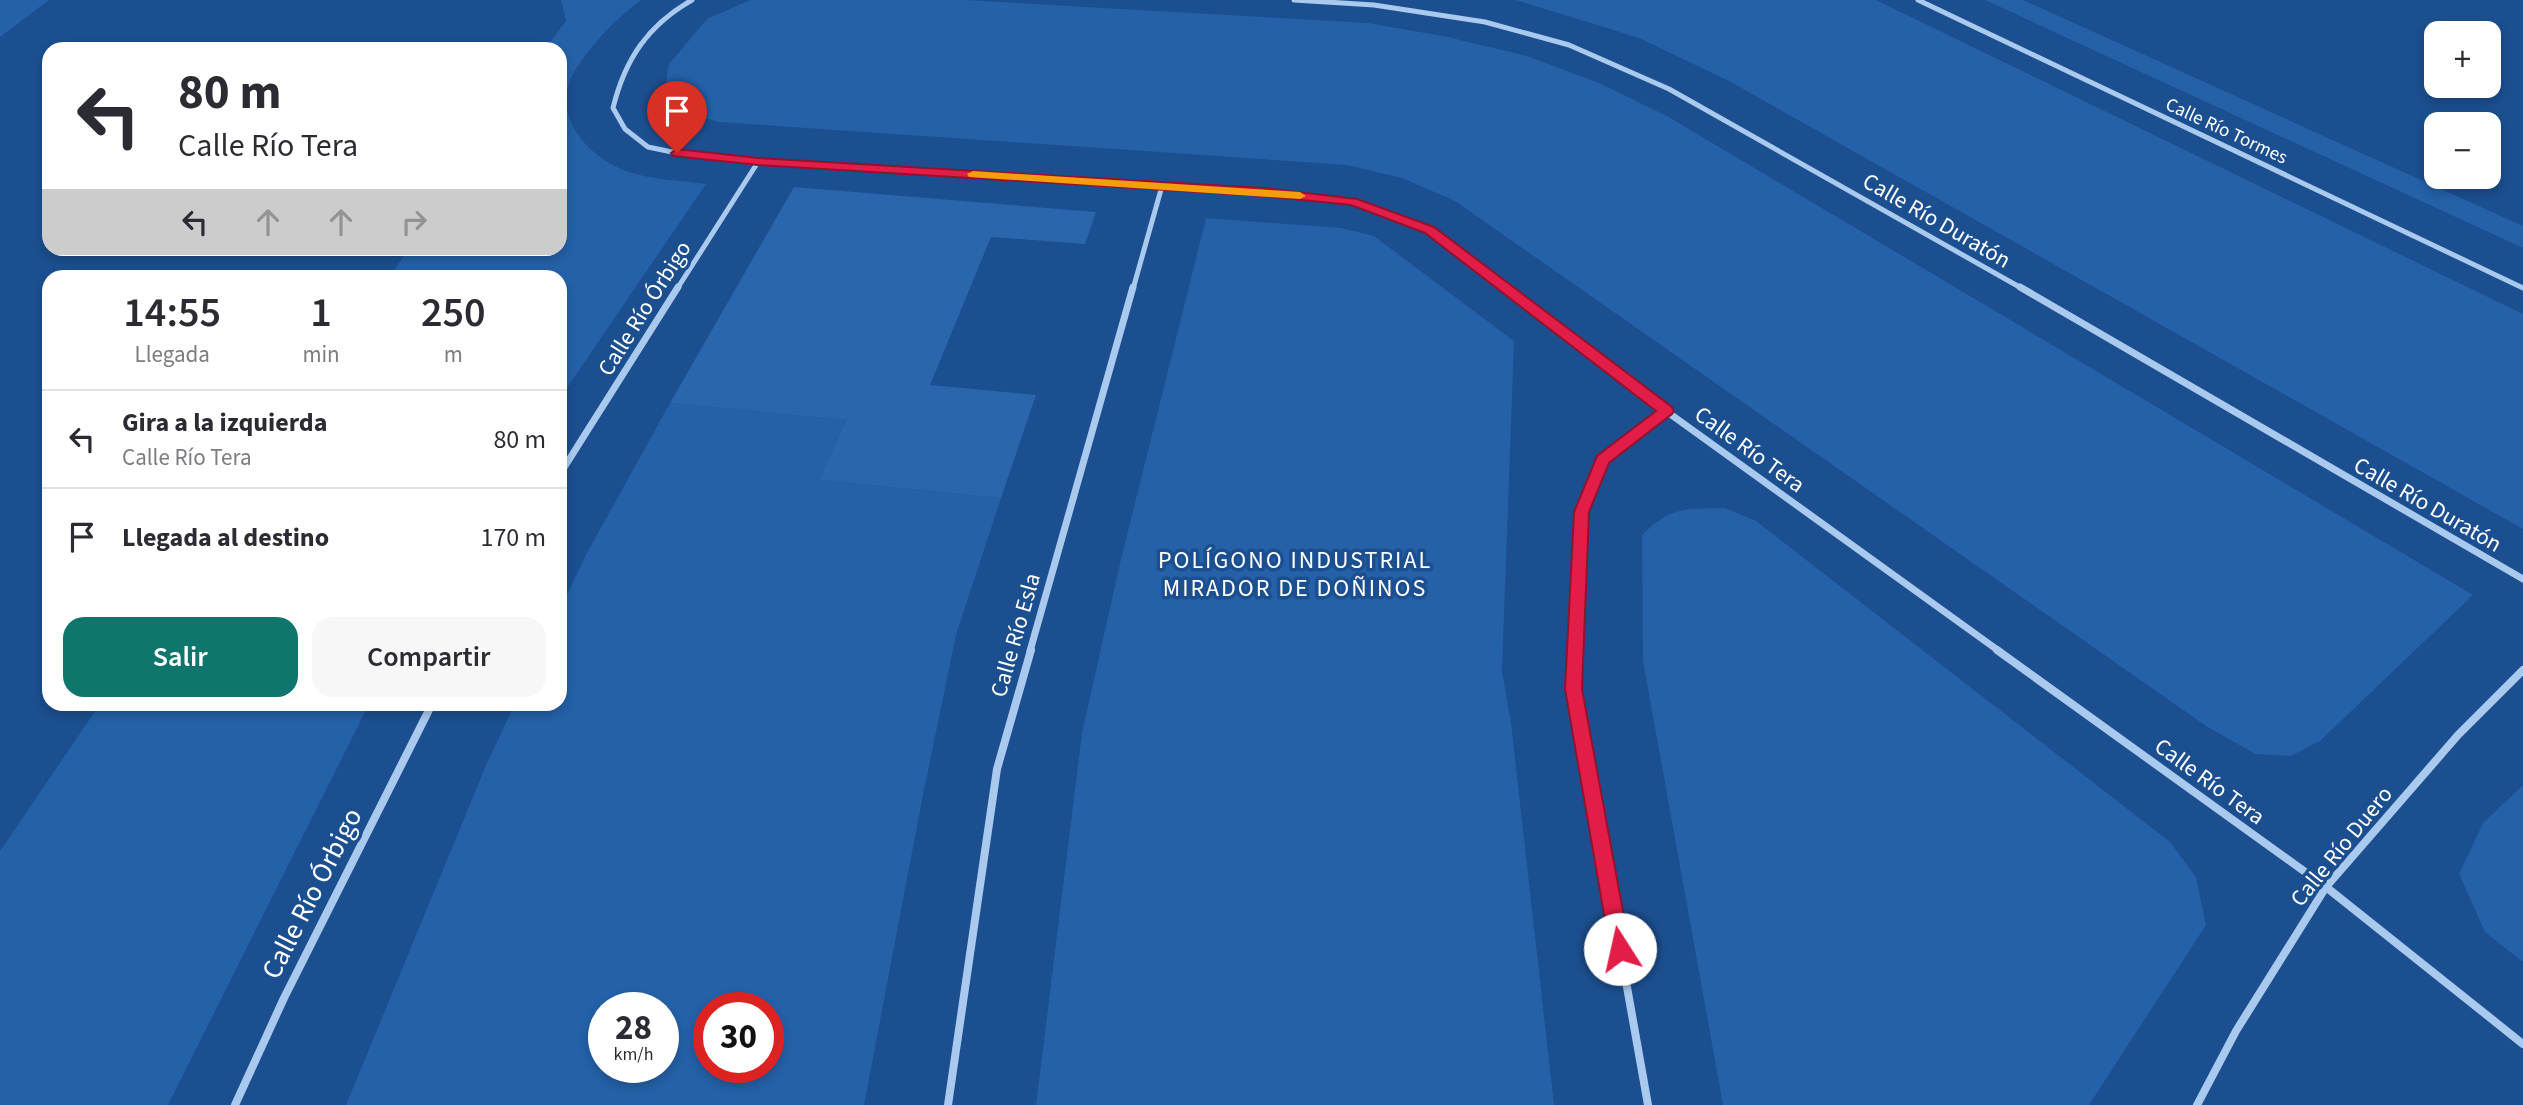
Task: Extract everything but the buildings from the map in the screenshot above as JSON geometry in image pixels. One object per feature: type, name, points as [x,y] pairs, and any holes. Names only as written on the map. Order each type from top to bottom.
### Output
[{"type":"street","name":"Calle Río Tera","points":[[692,0],[670,11],[645,36],[619,79],[613,108],[625,129],[648,147],[758,162],[1263,192],[1353,201],[1429,230],[1666,411],[2326,887],[2523,1044]]},
{"type":"street","name":"Calle Río Duratón","points":[[1294,0],[1374,5],[1485,22],[1569,45],[1669,89],[2130,350],[2523,579]]},
{"type":"street","name":"Calle Río Tormes","points":[[1917,0],[2523,288]]},
{"type":"street","name":"Calle Río Órbigo","points":[[567,463],[758,162]]},
{"type":"street","name":"Calle Río Esla","points":[[948,1105],[997,769],[1163,186]]},
{"type":"street","points":[[1648,1105],[1574,689],[1581,512],[1602,460],[1666,411]]},
{"type":"street","name":"Calle Río Duero","points":[[2197,1105],[2236,1031],[2326,887],[2458,735],[2523,670]]},
{"type":"street","name":"Calle Río Órbigo","points":[[236,1105],[284,998],[428,711]]},
{"type":"shaded area","points":[[0,0],[49,0],[0,37]]},
{"type":"shaded area","points":[[561,0],[641,0],[620,17],[587,53],[571,78],[567,90],[567,42],[550,42],[566,21]]},
{"type":"shaded area","points":[[750,0],[965,0],[1368,23],[1443,36],[1527,56],[1599,83],[1667,116],[2473,595],[2320,741],[2291,756],[2255,754],[2206,726],[1455,201],[1402,178],[1347,165],[719,122],[688,114],[664,96],[669,64],[707,19]]},
{"type":"shaded area","points":[[1516,0],[1876,0],[2523,314],[2523,529],[1729,81],[1639,38]]},
{"type":"shaded area","points":[[1985,0],[2023,0],[2424,181],[2424,189],[2441,189],[2523,226],[2523,248]]},
{"type":"shaded area","points":[[567,108],[574,129],[582,140],[614,166],[655,178],[706,184],[567,388],[567,270],[394,270],[404,256],[567,256]]},
{"type":"shaded area","points":[[1206,218],[1341,228],[1374,236],[1514,341],[1502,671],[1511,723],[1554,1105],[1036,1105],[1082,733],[1121,559]]},
{"type":"shaded area","points":[[670,403],[846,420],[819,480],[1001,498],[956,635],[864,1105],[346,1105],[487,763],[512,711],[567,711],[567,594]]},
{"type":"shaded area","points":[[1725,508],[1756,521],[2170,842],[2196,877],[2206,925],[2089,1105],[1723,1105],[1643,661],[1642,535],[1662,519],[1680,511]]},
{"type":"shaded area","points":[[95,711],[365,711],[168,1105],[0,1105],[0,851]]},
{"type":"shaded area","points":[[2523,785],[2523,962],[2485,932],[2459,874],[2483,823]]},
{"type":"slow traffic","points":[[973,174],[1300,196]]},
{"type":"district","name":"POLÍGONO INDUSTRIAL MIRADOR DE DOÑINOS","points":[[1295,574]]},
{"type":"route","points":[[677,153],[758,162],[1263,192],[1353,201],[1429,230],[1666,411],[1602,460],[1581,512],[1574,689],[1620,949]]}]
